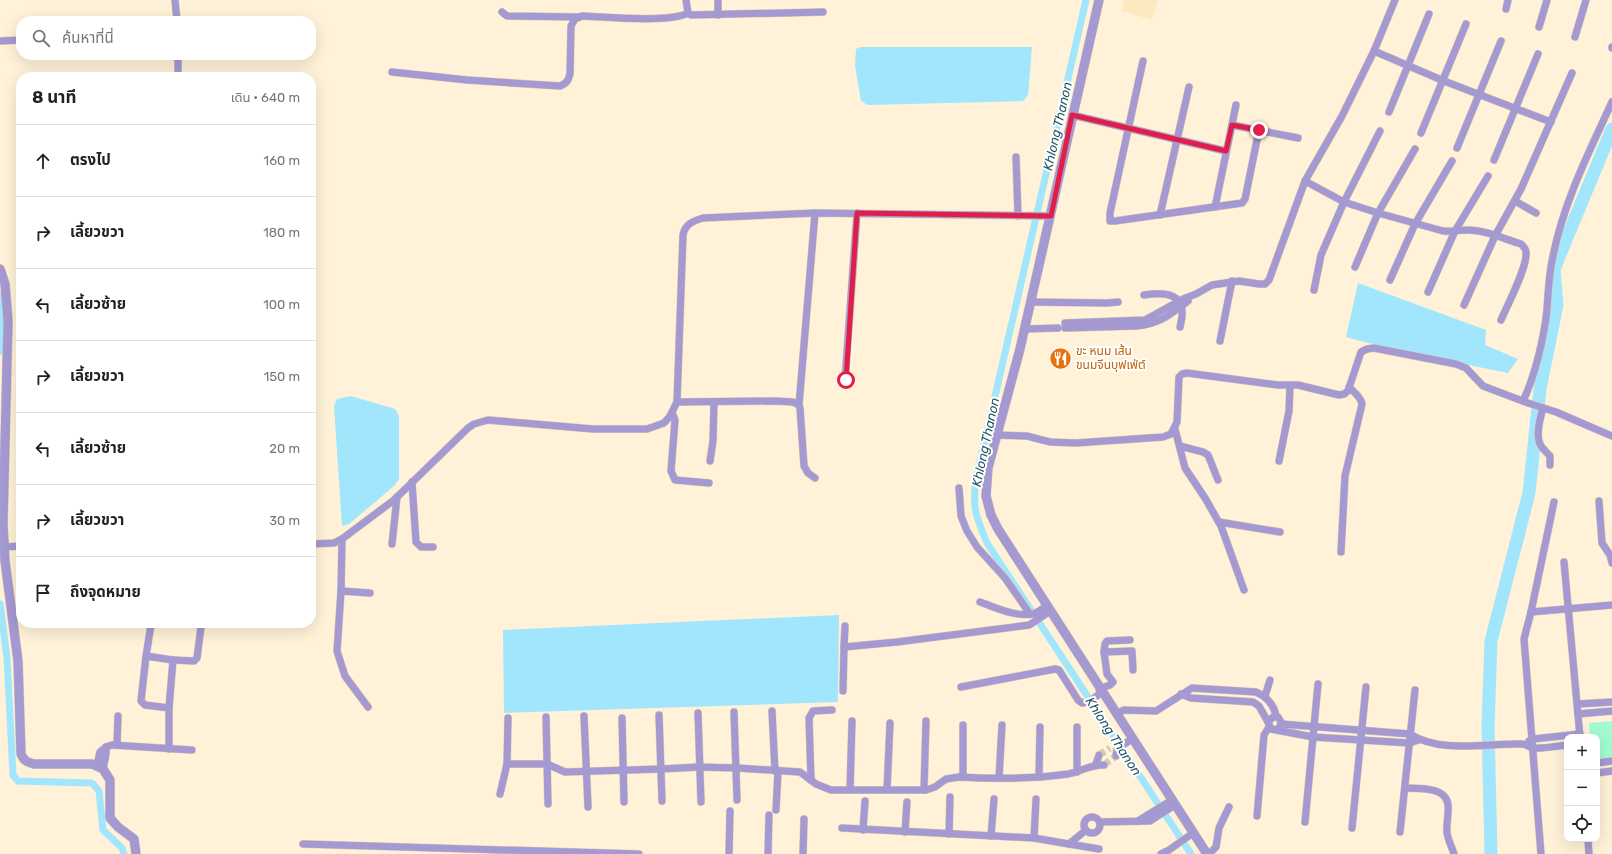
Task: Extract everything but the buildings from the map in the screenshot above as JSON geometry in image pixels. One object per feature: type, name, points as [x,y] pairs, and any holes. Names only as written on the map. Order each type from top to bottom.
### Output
[{"type":"street","points":[[175,0],[177,16]]},
{"type":"street","points":[[686,0],[688,13]]},
{"type":"street","points":[[718,0],[718,15]]},
{"type":"street","points":[[1099,0],[1047,216],[1031,302],[1012,386],[997,435],[988,475],[986,496],[991,515],[998,529],[1046,610],[1116,714],[1130,740],[1171,804],[1191,834],[1208,854],[1216,847],[1219,828],[1229,807]]},
{"type":"street","points":[[1026,326],[1104,325],[1145,320],[1212,285],[1232,281],[1265,284],[1269,280],[1306,181],[1342,116],[1374,51],[1395,0]]},
{"type":"street","points":[[1506,9],[1508,0]]},
{"type":"street","points":[[1539,26],[1546,0]]},
{"type":"street","points":[[1575,37],[1586,0]]},
{"type":"street","points":[[502,12],[507,16],[665,18],[682,16],[688,13],[691,15],[718,15],[823,12]]},
{"type":"street","points":[[1389,112],[1429,14]]},
{"type":"street","points":[[392,72],[467,80],[560,86],[566,83],[570,74],[571,26],[578,17]]},
{"type":"street","points":[[1422,133],[1466,24]]},
{"type":"street","points":[[0,41],[16,40]]},
{"type":"street","points":[[1457,148],[1501,41]]},
{"type":"street","points":[[1374,51],[1444,81],[1551,122]]},
{"type":"street","points":[[1494,160],[1538,54]]},
{"type":"street","points":[[178,60],[178,72]]},
{"type":"street","points":[[1143,61],[1110,214],[1110,220],[1115,221],[1238,205],[1242,203],[1245,199],[1259,130]]},
{"type":"street","points":[[1464,305],[1495,236],[1515,201],[1572,73]]},
{"type":"street","points":[[1160,215],[1189,87]]},
{"type":"street","points":[[1526,402],[1545,321],[1553,256],[1562,220],[1571,192],[1612,102]]},
{"type":"street","points":[[1215,207],[1236,105]]},
{"type":"street","points":[[1072,115],[1226,151]]},
{"type":"street","points":[[1232,125],[1298,138]]},
{"type":"street","points":[[1314,290],[1321,255],[1344,202],[1380,130]]},
{"type":"street","points":[[1355,267],[1378,213],[1415,149]]},
{"type":"street","points":[[1016,158],[1018,216]]},
{"type":"street","points":[[1390,280],[1415,224],[1452,161]]},
{"type":"street","points":[[1428,292],[1455,231],[1488,176]]},
{"type":"street","points":[[1306,181],[1344,202],[1415,224],[1443,231],[1477,230],[1521,244],[1526,250],[1521,275],[1501,320]]},
{"type":"street","points":[[1515,201],[1536,213]]},
{"type":"street","points":[[316,544],[334,543],[342,539],[397,497],[468,428],[480,421],[488,420],[593,429],[647,429],[664,422],[672,413],[677,402],[679,319],[684,229],[693,221],[703,218],[815,213],[1047,216]]},
{"type":"street","points":[[815,213],[799,405],[804,466],[808,473],[815,478]]},
{"type":"street","points":[[846,380],[857,213]]},
{"type":"street","points":[[0,269],[5,284],[8,321],[6,463],[1,498],[4,547],[18,661],[21,754],[23,759],[34,764],[92,764],[100,767],[110,780],[110,818],[118,827],[134,839],[136,854]]},
{"type":"street","points":[[1220,341],[1232,281]]},
{"type":"street","points":[[1144,295],[1166,294],[1179,303],[1182,310],[1180,326]]},
{"type":"street","points":[[1031,302],[1118,302]]},
{"type":"street","points":[[997,435],[1027,436],[1050,442],[1076,443],[1163,437],[1171,434],[1175,429],[1177,422],[1179,377],[1182,374],[1187,373],[1278,385],[1298,385],[1338,395],[1344,394],[1348,391],[1361,352],[1374,348],[1461,366],[1466,368],[1483,386],[1570,417],[1612,436]]},
{"type":"street","points":[[1279,461],[1288,411],[1290,385]]},
{"type":"street","points":[[1341,552],[1345,476],[1362,404],[1361,400],[1349,387]]},
{"type":"street","points":[[677,402],[776,401],[792,402],[799,405]]},
{"type":"street","points":[[710,460],[713,441],[714,402]]},
{"type":"street","points":[[1541,407],[1539,439],[1542,447],[1550,456],[1550,465]]},
{"type":"street","points":[[672,413],[675,420],[671,471],[674,480],[709,483]]},
{"type":"street","points":[[1175,429],[1185,468],[1219,522],[1244,590]]},
{"type":"street","points":[[1180,446],[1203,452],[1208,455],[1218,480]]},
{"type":"street","points":[[412,482],[416,542],[421,547],[433,547]]},
{"type":"street","points":[[960,488],[962,516],[967,531],[977,547],[1018,595],[1032,614]]},
{"type":"street","points":[[392,544],[397,497]]},
{"type":"street","points":[[1600,501],[1602,543],[1610,555],[1612,563]]},
{"type":"street","points":[[1541,854],[1524,639],[1554,502]]},
{"type":"street","points":[[1219,522],[1280,532]]},
{"type":"street","points":[[342,539],[341,591],[337,651],[338,659],[344,676],[368,707]]},
{"type":"street","points":[[4,547],[16,546]]},
{"type":"street","points":[[1564,562],[1580,734]]},
{"type":"street","points":[[341,591],[370,593]]},
{"type":"street","points":[[980,602],[1010,613],[1032,614],[1046,610]]},
{"type":"street","points":[[1531,612],[1612,605]]},
{"type":"street","points":[[844,647],[994,630],[1034,622],[1046,610]]},
{"type":"street","points":[[843,691],[845,626]]},
{"type":"street","points":[[151,628],[141,701],[145,705],[169,708]]},
{"type":"street","points":[[146,656],[194,661],[197,658],[201,628]]},
{"type":"street","points":[[961,687],[1055,669],[1059,670],[1078,700],[1082,703],[1089,702],[1113,682],[1107,674],[1104,652],[1105,644],[1107,641],[1130,640]]},
{"type":"street","points":[[1104,652],[1132,652],[1133,670]]},
{"type":"street","points":[[169,749],[169,708],[173,660]]},
{"type":"street","points":[[1265,696],[1270,680]]},
{"type":"street","points":[[1305,822],[1318,684]]},
{"type":"street","points":[[1352,828],[1366,687]]},
{"type":"street","points":[[1116,714],[1124,710],[1156,711],[1192,688],[1256,692],[1265,696],[1275,708],[1276,716],[1280,719],[1264,734],[1257,816]]},
{"type":"street","points":[[1400,832],[1415,690]]},
{"type":"street","points":[[1181,694],[1191,698],[1254,702],[1259,706],[1273,726],[1313,736],[1409,743],[1419,740],[1455,745],[1485,746],[1524,744],[1533,748],[1564,745]]},
{"type":"street","points":[[1578,704],[1612,702]]},
{"type":"street","points":[[811,780],[809,718],[813,711],[832,710]]},
{"type":"street","points":[[772,711],[776,771],[776,810]]},
{"type":"street","points":[[1578,714],[1612,711]]},
{"type":"street","points":[[734,712],[737,800]]},
{"type":"street","points":[[698,713],[700,802]]},
{"type":"street","points":[[659,715],[662,801]]},
{"type":"street","points":[[117,745],[118,716]]},
{"type":"street","points":[[584,716],[588,807]]},
{"type":"street","points":[[546,717],[548,804]]},
{"type":"street","points":[[500,794],[507,764],[508,718]]},
{"type":"street","points":[[622,718],[624,802]]},
{"type":"street","points":[[850,790],[852,721]]},
{"type":"street","points":[[924,790],[926,721]]},
{"type":"street","points":[[887,790],[890,723]]},
{"type":"street","points":[[962,777],[963,725]]},
{"type":"street","points":[[999,778],[1002,725]]},
{"type":"street","points":[[1273,726],[1314,726],[1410,734],[1419,740]]},
{"type":"street","points":[[1039,777],[1040,727]]},
{"type":"street","points":[[1077,727],[1077,772]]},
{"type":"street","points":[[1524,744],[1533,739],[1564,737]]},
{"type":"street","points":[[1116,750],[1130,740]]},
{"type":"street","points":[[100,767],[106,754],[106,747],[117,745],[192,750]]},
{"type":"street","points":[[1096,764],[1099,755]]},
{"type":"street","points":[[1600,763],[1612,761]]},
{"type":"street","points":[[507,764],[547,764],[565,772],[699,767],[800,772],[816,784],[831,790],[924,790],[935,787],[946,779],[962,777],[1039,777],[1077,772],[1096,764],[1104,765]]},
{"type":"street","points":[[1600,773],[1612,771]]},
{"type":"street","points":[[1405,788],[1436,791],[1442,793],[1446,797],[1448,804],[1447,832],[1454,854]]},
{"type":"street","points":[[949,834],[950,797]]},
{"type":"street","points":[[991,836],[994,799]]},
{"type":"street","points":[[1034,838],[1036,799]]},
{"type":"street","points":[[863,830],[865,801]]},
{"type":"street","points":[[905,832],[907,802]]},
{"type":"street","points":[[1086,830],[1084,823],[1088,818],[1095,817],[1100,822],[1138,821],[1155,814],[1171,804]]},
{"type":"street","points":[[730,811],[730,854]]},
{"type":"street","points":[[768,854],[769,815]]},
{"type":"street","points":[[803,854],[804,819]]},
{"type":"street","points":[[1086,830],[1089,832],[1096,832],[1100,826],[1100,822]]},
{"type":"street","points":[[842,828],[1034,838],[1099,848]]},
{"type":"street","points":[[1069,844],[1086,830]]},
{"type":"street","points":[[1161,854],[1177,845],[1191,834]]},
{"type":"street","points":[[1588,842],[1589,854]]},
{"type":"street","points":[[303,844],[639,854]]},
{"type":"shaded area","points":[[1124,0],[1158,0],[1152,20],[1121,11]]},
{"type":"green space","points":[[1612,721],[1612,765],[1600,766],[1600,734],[1590,734],[1589,723]]},
{"type":"water","points":[[861,47],[1032,47],[1028,95],[1023,101],[868,105],[861,101],[855,66],[856,49]]},
{"type":"water","points":[[1358,283],[1486,330],[1485,345],[1518,359],[1508,373],[1391,349],[1346,337]]},
{"type":"water","points":[[351,396],[395,409],[399,416],[399,479],[394,486],[349,524],[342,526],[334,406],[337,399]]},
{"type":"water","points":[[839,615],[838,702],[504,713],[503,630]]},
{"type":"waterway","name":"Khlong Thanon","points":[[1086,0],[976,479],[974,498],[978,519],[987,543],[1191,854]]},
{"type":"waterway","points":[[1491,854],[1488,726],[1491,641],[1529,493],[1540,389],[1557,305],[1554,269],[1612,129]]},
{"type":"waterway","points":[[0,295],[2,300],[0,351]]},
{"type":"waterway","points":[[0,604],[7,658],[13,775],[18,781],[92,783],[99,791],[103,830],[122,848],[124,854]]},
{"type":"tunnel","points":[[1099,755],[1110,748]]},
{"type":"tunnel","points":[[1104,765],[1116,756]]},
{"type":"place","name":"ขะ หนม เส้น ขนมจีนบุฟเฟ่ต์","points":[[1061,358]]},
{"type":"route","points":[[846,380],[857,213],[1051,216],[1072,115],[1226,151],[1232,125],[1259,130]]}]
